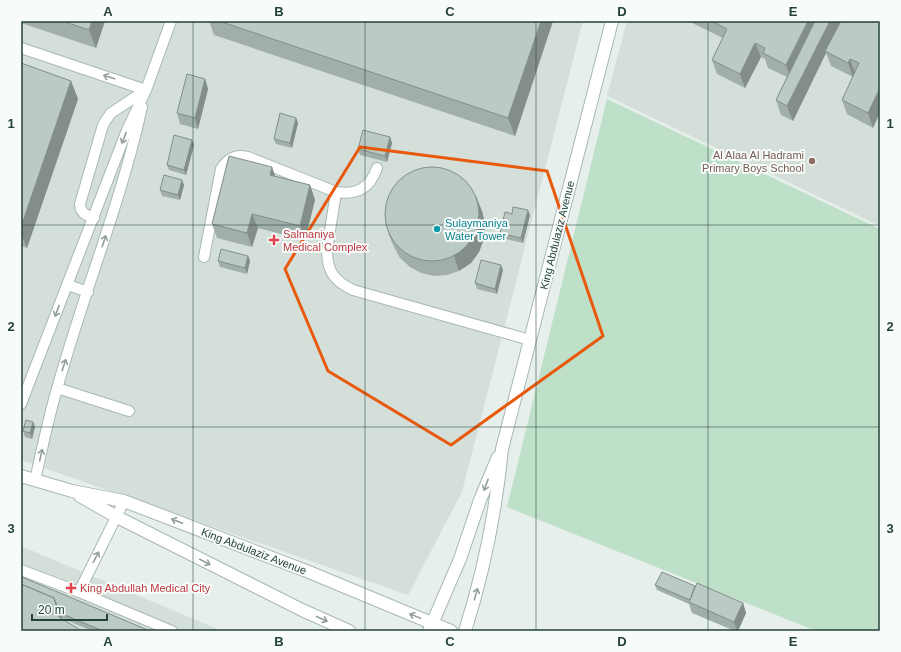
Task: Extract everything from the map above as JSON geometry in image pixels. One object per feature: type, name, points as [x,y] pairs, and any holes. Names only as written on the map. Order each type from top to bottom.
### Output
[{"type":"street","name":"King Abdulaziz Avenue","points":[[465,631],[485,558],[495,503],[502,449],[612,21]]},
{"type":"street","name":"King Abdulaziz Avenue","points":[[431,627],[460,559],[490,474],[502,449]]},
{"type":"street","name":"King Abdulaziz Avenue","points":[[21,476],[72,491],[124,501],[309,572],[431,627],[451,631]]},
{"type":"street","name":"King Abdulaziz Avenue","points":[[72,491],[116,517],[302,610],[349,631]]},
{"type":"lane","points":[[21,404],[127,130],[146,90],[171,21]]},
{"type":"lane","points":[[21,48],[146,90]]},
{"type":"lane","points":[[94,218],[83,214],[80,204],[103,125],[111,113],[146,90]]},
{"type":"lane","points":[[35,480],[57,388],[124,180],[146,90]]},
{"type":"lane","points":[[204,257],[221,169],[232,157],[240,155],[248,157],[336,192],[347,194],[357,192],[367,186],[374,178],[377,168]]},
{"type":"lane","points":[[336,192],[326,250],[329,268],[334,278],[343,285],[353,290],[530,340]]},
{"type":"lane","points":[[68,285],[88,292]]},
{"type":"lane","points":[[57,388],[129,411]]},
{"type":"lane","points":[[79,592],[124,501]]},
{"type":"lane","points":[[21,570],[79,592],[172,631]]},
{"type":"highlighted area","points":[[360,147],[547,171],[603,336],[451,445],[328,371],[285,269]]},
{"type":"shaded area","name":"Salmaniya Medical Complex","points":[[21,21],[583,21],[462,492],[408,595],[21,460]]},
{"type":"shaded area","name":"Al Alaa Al Hadrami Primary Boys School","points":[[627,21],[880,21],[880,226],[607,96]]},
{"type":"shaded area","name":"King Abdullah Medical City","points":[[21,546],[222,631],[21,631]]},
{"type":"green space","points":[[607,99],[880,229],[880,631],[816,631],[507,507]]},
{"type":"building","points":[[62,21],[92,21],[89,30]]},
{"type":"building","points":[[219,21],[541,21],[508,118]]},
{"type":"building","points":[[712,21],[808,21],[786,65],[763,53],[765,48],[755,43],[740,74],[712,60],[727,29]]},
{"type":"building","points":[[815,21],[830,21],[787,106],[776,100]]},
{"type":"building","points":[[841,21],[880,21],[880,88],[868,113],[842,100],[859,63],[850,59],[848,63],[825,51]]},
{"type":"building","points":[[21,63],[71,81],[21,227]]},
{"type":"building","points":[[187,74],[205,79],[195,118],[177,113]]},
{"type":"building","points":[[280,113],[296,118],[290,143],[274,139]]},
{"type":"building","points":[[363,130],[390,137],[385,156],[358,149]]},
{"type":"building","points":[[174,135],[192,140],[184,170],[167,165]]},
{"type":"building","points":[[229,156],[272,167],[270,175],[310,185],[300,226],[252,214],[247,233],[212,224]]},
{"type":"building","name":"Sulaymaniya Water Tower","points":[[432,167],[450,170],[465,181],[476,196],[479,214],[476,232],[465,247],[450,258],[432,261],[414,258],[399,247],[388,232],[385,214],[388,196],[399,181],[414,170]]},
{"type":"building","points":[[164,175],[182,180],[178,195],[160,190]]},
{"type":"building","points":[[513,207],[528,210],[521,238],[500,233],[505,212],[512,214]]},
{"type":"building","points":[[221,249],[248,256],[245,268],[218,261]]},
{"type":"building","points":[[481,260],[501,265],[495,289],[475,283]]},
{"type":"building","points":[[26,420],[33,422],[30,433],[23,431]]},
{"type":"building","points":[[662,572],[695,586],[690,600],[655,585]]},
{"type":"building","points":[[22,577],[150,631],[103,631],[60,613],[54,598],[21,584]]},
{"type":"building","points":[[697,583],[743,603],[734,622],[689,602]]},
{"type":"building","points":[[21,584],[54,598],[59,617],[82,631],[21,631]]},
{"type":"place","name":"Al Alaa Al Hadrami Primary Boys School","points":[[812,161]]},
{"type":"place","name":"Sulaymaniya Water Tower","points":[[437,229]]},
{"type":"place","name":"Salmaniya Medical Complex","points":[[274,240]]},
{"type":"place","name":"King Abdullah Medical City","points":[[71,588]]}]
